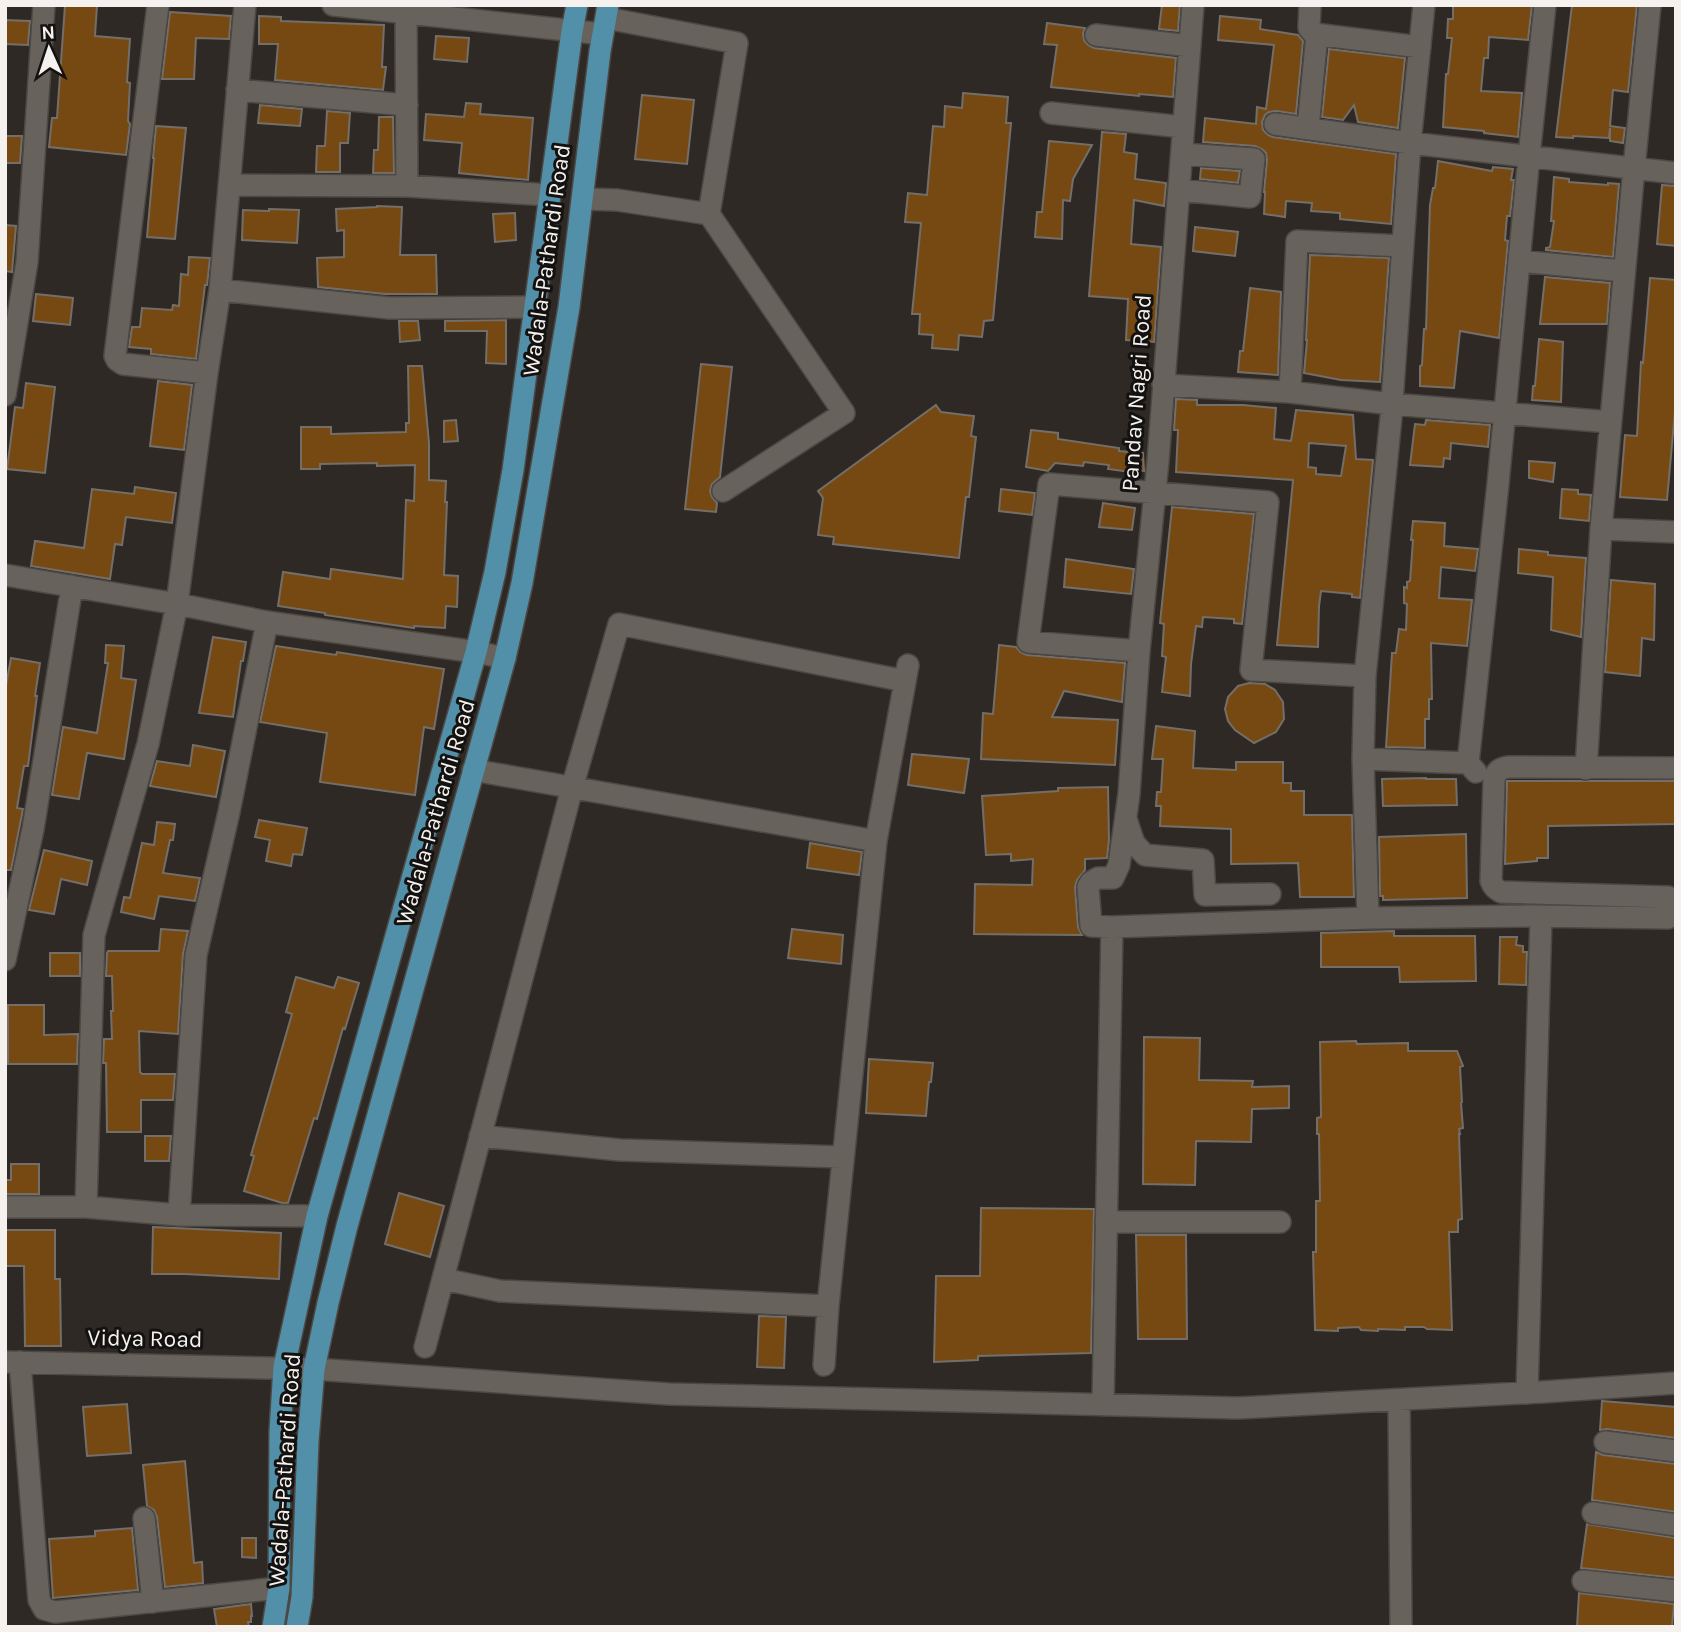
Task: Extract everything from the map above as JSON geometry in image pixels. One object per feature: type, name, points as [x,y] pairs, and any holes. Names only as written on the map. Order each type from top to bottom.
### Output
[{"type":"main road","name":"Wadala-Pathardi Road","points":[[272,1627],[279,1588],[280,1432],[284,1367],[317,1216],[476,652],[495,572],[510,483],[572,31],[578,5]]},
{"type":"main road","name":"Wadala-Pathardi Road","points":[[297,1627],[302,1597],[308,1441],[314,1369],[347,1226],[505,658],[522,583],[562,346],[606,19]]},
{"type":"street","points":[[5,395],[27,262],[44,5]]},
{"type":"street","points":[[158,5],[115,356],[122,364],[207,373]]},
{"type":"street","points":[[86,1207],[94,936],[148,744],[177,604],[220,290],[245,5]]},
{"type":"street","points":[[333,5],[572,31],[606,19],[737,43],[709,214],[844,412],[723,491]]},
{"type":"street","name":"Pandav Nagri Road","points":[[1112,927],[1091,926],[1088,887],[1098,878],[1113,878],[1116,873],[1126,817],[1155,493],[1193,5]]},
{"type":"street","points":[[1310,5],[1308,28],[1317,34],[1420,47]]},
{"type":"street","points":[[1368,918],[1363,760],[1365,676],[1392,404],[1410,143],[1424,5]]},
{"type":"street","points":[[1468,764],[1545,5]]},
{"type":"street","points":[[1586,769],[1601,529],[1650,5]]},
{"type":"street","points":[[407,13],[407,186]]},
{"type":"street","points":[[1308,128],[1317,34]]},
{"type":"street","points":[[1097,35],[1189,46]]},
{"type":"street","points":[[237,90],[407,105]]},
{"type":"street","points":[[1051,113],[1183,127]]},
{"type":"street","points":[[1275,124],[1410,143],[1676,173]]},
{"type":"street","points":[[1179,190],[1250,197],[1254,159],[1182,154]]},
{"type":"street","points":[[229,185],[407,186],[550,195]]},
{"type":"street","points":[[583,199],[617,200],[709,214]]},
{"type":"street","points":[[1290,392],[1297,241],[1403,246]]},
{"type":"street","points":[[1519,261],[1624,271]]},
{"type":"street","points":[[220,290],[389,308],[535,307]]},
{"type":"street","points":[[1163,385],[1290,392],[1392,404],[1611,422]]},
{"type":"street","points":[[1139,651],[1028,642],[1049,484],[1268,502],[1251,670],[1365,676]]},
{"type":"street","points":[[1601,529],[1676,532]]},
{"type":"street","points":[[5,575],[267,622],[505,658]]},
{"type":"street","points":[[5,960],[33,830],[72,586]]},
{"type":"street","points":[[179,1215],[196,955],[229,812],[267,622]]},
{"type":"street","points":[[425,1347],[572,788],[619,624],[906,673],[876,841],[824,1365]]},
{"type":"street","points":[[1363,760],[1468,764],[1484,780],[1488,802],[1484,847]]},
{"type":"street","points":[[1103,1405],[1112,927],[1368,918],[1541,916],[1668,919],[1672,897],[1501,892],[1493,887],[1494,781],[1497,771],[1502,767],[1676,768]]},
{"type":"street","points":[[473,770],[876,841]]},
{"type":"street","points":[[1126,817],[1134,843],[1145,855],[1203,860],[1205,895],[1270,894]]},
{"type":"street","points":[[1527,1393],[1541,916]]},
{"type":"street","points":[[480,1136],[620,1150],[843,1157]]},
{"type":"street","points":[[5,1207],[86,1207],[179,1215],[317,1216]]},
{"type":"street","points":[[1106,1222],[1280,1222]]},
{"type":"street","points":[[443,1279],[500,1291],[828,1306]]},
{"type":"street","points":[[13,1362],[39,1601],[44,1609],[55,1612],[279,1588]]},
{"type":"street","name":"Vidya Road","points":[[13,1362],[284,1367],[669,1394],[1238,1408],[1676,1383]]},
{"type":"street","points":[[1399,1400],[1401,1627]]},
{"type":"street","points":[[1605,1442],[1676,1451]]},
{"type":"street","points":[[1593,1513],[1676,1525]]},
{"type":"street","points":[[144,1518],[153,1602]]},
{"type":"street","points":[[1583,1581],[1676,1591]]},
{"type":"building","points":[[65,5],[97,5],[95,36],[130,39],[127,82],[130,83],[130,124],[126,155],[49,147],[52,118],[57,118]]},
{"type":"building","points":[[1162,5],[1180,5],[1178,31],[1159,29]]},
{"type":"building","points":[[1453,5],[1532,5],[1528,40],[1489,37],[1488,58],[1484,58],[1481,91],[1522,93],[1518,137],[1443,127],[1446,74],[1452,38],[1447,38],[1448,19],[1453,19]]},
{"type":"building","points":[[1572,5],[1637,5],[1628,92],[1613,90],[1610,126],[1625,128],[1623,143],[1610,141],[1610,128],[1609,138],[1556,137]]},
{"type":"building","points":[[170,12],[231,16],[229,39],[196,38],[194,79],[162,79]]},
{"type":"building","points":[[259,16],[281,17],[281,21],[384,25],[382,67],[386,67],[383,90],[275,80],[278,44],[259,44]]},
{"type":"building","points":[[1220,16],[1261,20],[1260,29],[1298,35],[1303,41],[1296,114],[1277,111],[1265,115],[1263,130],[1268,135],[1396,154],[1391,224],[1340,219],[1340,213],[1311,211],[1312,203],[1286,201],[1285,217],[1264,214],[1266,153],[1255,146],[1203,142],[1205,118],[1256,124],[1257,107],[1266,109],[1274,45],[1218,40]]},
{"type":"building","points":[[5,20],[30,21],[28,45],[5,44]]},
{"type":"building","points":[[1047,23],[1085,28],[1084,40],[1094,48],[1176,58],[1173,97],[1051,87],[1057,45],[1044,44]]},
{"type":"building","points":[[436,36],[469,38],[467,62],[434,59]]},
{"type":"building","points":[[1329,49],[1405,58],[1398,128],[1358,122],[1354,105],[1343,120],[1322,117]]},
{"type":"building","points":[[963,93],[1008,97],[1006,123],[1011,123],[993,320],[984,321],[982,337],[959,335],[958,350],[932,348],[933,335],[919,334],[920,314],[912,314],[921,223],[905,222],[908,193],[927,195],[933,126],[944,127],[945,106],[962,108]]},
{"type":"building","points":[[642,95],[694,100],[687,164],[635,159]]},
{"type":"building","points":[[466,103],[481,104],[480,114],[533,118],[528,180],[459,173],[462,143],[424,140],[426,114],[464,117]]},
{"type":"building","points":[[260,105],[302,109],[300,126],[258,123]]},
{"type":"building","points":[[327,111],[350,113],[348,143],[340,143],[340,172],[316,172],[317,146],[325,146]]},
{"type":"building","points":[[379,117],[393,117],[394,173],[373,173],[374,150],[378,150]]},
{"type":"building","points":[[156,126],[186,128],[175,239],[147,237]]},
{"type":"building","points":[[1102,132],[1126,134],[1124,152],[1137,154],[1135,179],[1166,183],[1164,206],[1134,200],[1131,244],[1161,247],[1154,342],[1126,340],[1128,299],[1089,296]]},
{"type":"building","points":[[5,136],[22,136],[20,163],[5,163]]},
{"type":"building","points":[[1049,141],[1092,145],[1073,179],[1070,201],[1063,200],[1062,239],[1035,237],[1037,212],[1042,212]]},
{"type":"building","points":[[1438,161],[1492,171],[1493,167],[1513,169],[1511,180],[1514,180],[1510,216],[1507,216],[1505,240],[1508,241],[1499,338],[1460,331],[1454,388],[1420,386],[1426,329],[1430,205]]},
{"type":"building","points":[[1201,168],[1240,171],[1238,183],[1200,179]]},
{"type":"building","points":[[1554,177],[1569,179],[1569,182],[1619,184],[1613,257],[1546,250],[1550,247],[1554,221],[1551,221]]},
{"type":"building","points":[[1662,185],[1676,186],[1676,246],[1657,244]]},
{"type":"building","points":[[402,207],[400,255],[436,255],[437,294],[385,294],[318,287],[317,258],[344,257],[344,230],[337,231],[336,209]]},
{"type":"building","points":[[243,210],[299,210],[297,243],[242,240]]},
{"type":"building","points":[[515,213],[516,240],[495,242],[493,214]]},
{"type":"building","points":[[5,225],[16,226],[12,272],[5,271]]},
{"type":"building","points":[[1195,227],[1238,232],[1235,256],[1193,251]]},
{"type":"building","points":[[1310,255],[1389,258],[1380,382],[1341,380],[1304,373]]},
{"type":"building","points":[[189,257],[210,258],[196,359],[151,354],[151,349],[129,347],[132,327],[140,327],[142,308],[172,310],[173,305],[179,306],[181,274],[188,275]]},
{"type":"building","points":[[1545,277],[1610,283],[1607,324],[1540,324]]},
{"type":"building","points":[[1650,278],[1676,280],[1676,400],[1667,500],[1620,497],[1625,435],[1637,436]]},
{"type":"building","points":[[1250,288],[1281,292],[1278,375],[1238,372]]},
{"type":"building","points":[[36,294],[73,298],[70,325],[33,321]]},
{"type":"building","points":[[506,320],[506,364],[486,363],[487,331],[445,331],[445,321]]},
{"type":"building","points":[[399,321],[418,321],[420,340],[400,342]]},
{"type":"building","points":[[1539,339],[1563,342],[1561,402],[1532,400]]},
{"type":"building","points":[[701,364],[732,367],[720,477],[712,484],[710,491],[717,503],[716,512],[685,509]]},
{"type":"building","points":[[408,366],[422,366],[429,443],[429,480],[446,481],[444,575],[458,576],[457,607],[446,606],[445,628],[414,628],[278,606],[283,572],[330,579],[331,569],[403,579],[406,500],[414,501],[415,465],[320,464],[320,469],[301,469],[301,427],[331,427],[331,434],[406,432],[406,423],[409,423]]},
{"type":"building","points":[[158,381],[192,385],[184,450],[150,446]]},
{"type":"building","points":[[26,383],[55,387],[45,473],[7,469],[15,407],[23,408]]},
{"type":"building","points":[[1176,399],[1197,400],[1197,405],[1276,408],[1274,439],[1291,441],[1296,410],[1353,415],[1356,459],[1373,460],[1360,598],[1352,597],[1352,594],[1321,591],[1318,647],[1277,645],[1293,480],[1176,472],[1178,430],[1174,430]],"holes":[[[1309,443],[1346,446],[1341,476],[1316,474],[1316,468],[1308,467]]]},
{"type":"building","points":[[936,405],[941,412],[974,416],[971,436],[976,437],[959,558],[833,544],[834,537],[818,535],[823,498],[818,491]]},
{"type":"building","points":[[456,420],[458,441],[444,442],[444,421]]},
{"type":"building","points":[[1426,420],[1490,425],[1488,447],[1451,443],[1450,459],[1444,458],[1443,467],[1410,465],[1415,424],[1425,425]]},
{"type":"building","points":[[1031,430],[1058,433],[1058,439],[1143,453],[1144,471],[1130,468],[1131,472],[1108,469],[1109,465],[1084,462],[1083,466],[1055,463],[1048,471],[1026,467]]},
{"type":"building","points":[[1529,461],[1555,463],[1553,482],[1529,478]]},
{"type":"building","points":[[135,487],[176,493],[172,523],[126,517],[122,545],[115,544],[110,579],[31,566],[35,541],[84,548],[92,489],[134,494]]},
{"type":"building","points":[[1001,489],[1035,493],[1032,515],[999,511]]},
{"type":"building","points":[[1562,489],[1578,490],[1578,494],[1591,495],[1589,521],[1560,518]]},
{"type":"building","points":[[1103,503],[1135,508],[1132,530],[1099,527]]},
{"type":"building","points":[[1172,507],[1254,514],[1242,624],[1234,623],[1234,619],[1203,617],[1202,627],[1196,626],[1190,696],[1162,692],[1166,657],[1162,656],[1164,624],[1160,623]]},
{"type":"building","points":[[1413,521],[1445,523],[1444,546],[1478,549],[1475,571],[1441,567],[1439,598],[1472,600],[1467,646],[1431,643],[1432,699],[1429,699],[1429,719],[1425,719],[1425,748],[1386,747],[1392,653],[1396,653],[1399,629],[1406,630],[1407,604],[1404,603],[1404,587],[1407,588],[1407,582],[1410,581]]},
{"type":"building","points":[[1519,549],[1586,558],[1581,637],[1551,630],[1553,577],[1518,573]]},
{"type":"building","points":[[1066,559],[1134,569],[1131,594],[1064,587]]},
{"type":"building","points":[[1611,580],[1655,584],[1654,640],[1642,638],[1640,676],[1605,672]]},
{"type":"building","points":[[213,637],[246,642],[233,717],[199,713]]},
{"type":"building","points":[[106,645],[124,646],[121,678],[136,680],[124,759],[87,753],[79,799],[52,795],[63,727],[97,733],[108,663],[105,663]]},
{"type":"building","points":[[999,645],[1016,647],[1027,655],[1125,663],[1122,702],[1064,691],[1052,717],[1118,720],[1115,765],[981,759],[983,713],[993,714]]},
{"type":"building","points":[[276,646],[336,655],[337,652],[444,669],[434,729],[424,727],[415,795],[320,782],[327,733],[260,722]]},
{"type":"building","points":[[11,658],[40,663],[28,766],[24,766],[17,808],[23,809],[11,870],[5,870],[5,691]]},
{"type":"building","points":[[1249,683],[1265,684],[1275,690],[1283,702],[1284,719],[1276,732],[1254,743],[1235,730],[1228,721],[1225,709],[1228,697],[1238,686]]},
{"type":"building","points":[[1156,726],[1195,731],[1193,768],[1236,770],[1236,762],[1283,762],[1283,783],[1291,783],[1291,791],[1304,791],[1304,815],[1352,815],[1354,897],[1300,897],[1298,863],[1231,864],[1231,829],[1160,826],[1161,806],[1156,806],[1157,792],[1161,792],[1163,759],[1152,759]]},
{"type":"building","points":[[193,745],[225,751],[216,797],[150,786],[157,761],[190,766]]},
{"type":"building","points":[[912,754],[969,759],[964,793],[908,785]]},
{"type":"building","points":[[1382,779],[1456,779],[1457,805],[1383,806]]},
{"type":"building","points":[[1507,781],[1676,781],[1676,824],[1548,826],[1548,858],[1505,864]]},
{"type":"building","points":[[1108,787],[1107,858],[1085,859],[1085,870],[1075,887],[1078,927],[1082,935],[974,934],[975,884],[1032,885],[1033,859],[1011,861],[1011,854],[986,855],[982,796],[1058,791],[1058,788]]},
{"type":"building","points":[[259,820],[307,828],[302,855],[293,854],[291,866],[266,861],[270,840],[255,837]]},
{"type":"building","points":[[157,822],[175,824],[163,873],[200,878],[195,901],[159,896],[154,919],[121,912],[124,897],[130,898],[142,843],[154,845]]},
{"type":"building","points":[[1466,834],[1467,898],[1383,900],[1383,896],[1380,896],[1379,837]]},
{"type":"building","points":[[810,843],[862,852],[859,875],[807,868]]},
{"type":"building","points":[[44,850],[92,861],[87,885],[61,879],[54,914],[29,910]]},
{"type":"building","points":[[161,929],[188,931],[183,954],[178,1034],[139,1031],[140,1072],[175,1074],[173,1100],[141,1100],[141,1132],[107,1132],[104,1039],[112,1039],[113,1011],[112,976],[106,976],[107,953],[159,951]]},
{"type":"building","points":[[792,929],[843,935],[841,964],[788,958]]},
{"type":"building","points":[[1394,931],[1394,936],[1475,936],[1476,981],[1400,982],[1399,967],[1321,967],[1321,933]]},
{"type":"building","points":[[1500,937],[1517,937],[1516,945],[1523,946],[1523,952],[1527,952],[1526,985],[1499,984]]},
{"type":"building","points":[[50,953],[80,953],[80,976],[50,976]]},
{"type":"building","points":[[296,977],[334,988],[338,977],[359,983],[288,1203],[282,1203],[244,1191],[254,1156],[251,1155],[292,1014],[286,1012]]},
{"type":"building","points":[[8,1005],[44,1005],[44,1035],[78,1034],[77,1064],[8,1064]]},
{"type":"building","points":[[1144,1037],[1200,1038],[1199,1080],[1253,1081],[1252,1087],[1289,1086],[1289,1108],[1252,1109],[1251,1142],[1196,1141],[1195,1185],[1143,1184]]},
{"type":"building","points":[[1356,1041],[1357,1044],[1408,1043],[1408,1051],[1457,1051],[1463,1066],[1460,1067],[1463,1128],[1459,1129],[1462,1219],[1458,1220],[1458,1232],[1449,1232],[1452,1330],[1405,1327],[1405,1330],[1378,1331],[1361,1330],[1359,1327],[1338,1328],[1338,1331],[1315,1330],[1313,1252],[1316,1252],[1316,1201],[1320,1201],[1317,1118],[1321,1117],[1320,1042]]},
{"type":"building","points":[[869,1059],[933,1063],[926,1116],[866,1113]]},
{"type":"building","points":[[145,1136],[171,1136],[169,1161],[145,1161]]},
{"type":"building","points":[[11,1164],[39,1164],[39,1194],[5,1194],[5,1180],[11,1180]]},
{"type":"building","points":[[399,1193],[444,1206],[430,1257],[385,1244]]},
{"type":"building","points":[[981,1208],[1094,1209],[1091,1353],[978,1356],[978,1360],[934,1362],[936,1276],[980,1276]]},
{"type":"building","points":[[153,1227],[281,1233],[279,1279],[152,1274]]},
{"type":"building","points":[[5,1230],[55,1230],[55,1279],[60,1279],[61,1346],[25,1346],[24,1266],[5,1266]]},
{"type":"building","points":[[1136,1235],[1186,1235],[1187,1339],[1138,1339]]},
{"type":"building","points":[[759,1316],[786,1317],[784,1368],[757,1367]]},
{"type":"building","points":[[1602,1401],[1676,1407],[1676,1438],[1600,1430]]},
{"type":"building","points":[[127,1404],[131,1453],[87,1456],[83,1407]]},
{"type":"building","points":[[1596,1452],[1676,1464],[1676,1512],[1592,1500]]},
{"type":"building","points":[[185,1461],[194,1563],[202,1562],[203,1583],[165,1587],[157,1517],[154,1510],[147,1506],[143,1465]]},
{"type":"building","points":[[1587,1524],[1676,1538],[1676,1578],[1581,1568]]},
{"type":"building","points":[[132,1528],[138,1590],[53,1598],[49,1539],[95,1536],[95,1531]]},
{"type":"building","points":[[242,1538],[256,1538],[256,1558],[242,1557]]},
{"type":"building","points":[[1579,1593],[1674,1604],[1672,1627],[1577,1627]]},
{"type":"building","points":[[251,1604],[249,1627],[217,1627],[214,1609]]}]
